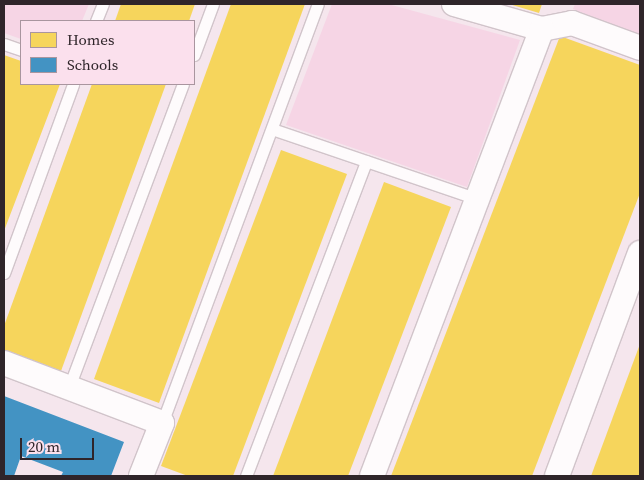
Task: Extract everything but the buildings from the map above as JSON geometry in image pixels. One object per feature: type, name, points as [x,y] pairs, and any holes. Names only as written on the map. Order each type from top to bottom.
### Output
[{"type":"street","points":[[454,4],[542,29],[572,22],[640,48]]},
{"type":"street","points":[[372,476],[542,29]]},
{"type":"street","points":[[557,476],[638,266]]},
{"type":"street","points":[[4,363],[162,423],[144,475]]},
{"type":"lane","points":[[96,20],[103,4]]},
{"type":"lane","points":[[195,52],[213,4]]},
{"type":"lane","points":[[162,423],[318,4]]},
{"type":"lane","points":[[4,44],[20,50]]},
{"type":"lane","points":[[4,272],[73,85]]},
{"type":"lane","points":[[69,387],[183,85]]},
{"type":"lane","points":[[272,129],[478,199]]},
{"type":"lane","points":[[246,476],[366,161]]},
{"type":"shaded area","points":[[4,4],[89,4],[82,20],[20,20],[20,39],[4,33]]},
{"type":"shaded area","points":[[332,4],[388,4],[520,40],[467,187],[286,125]]},
{"type":"shaded area","points":[[575,4],[640,4],[640,36],[573,9]]}]
